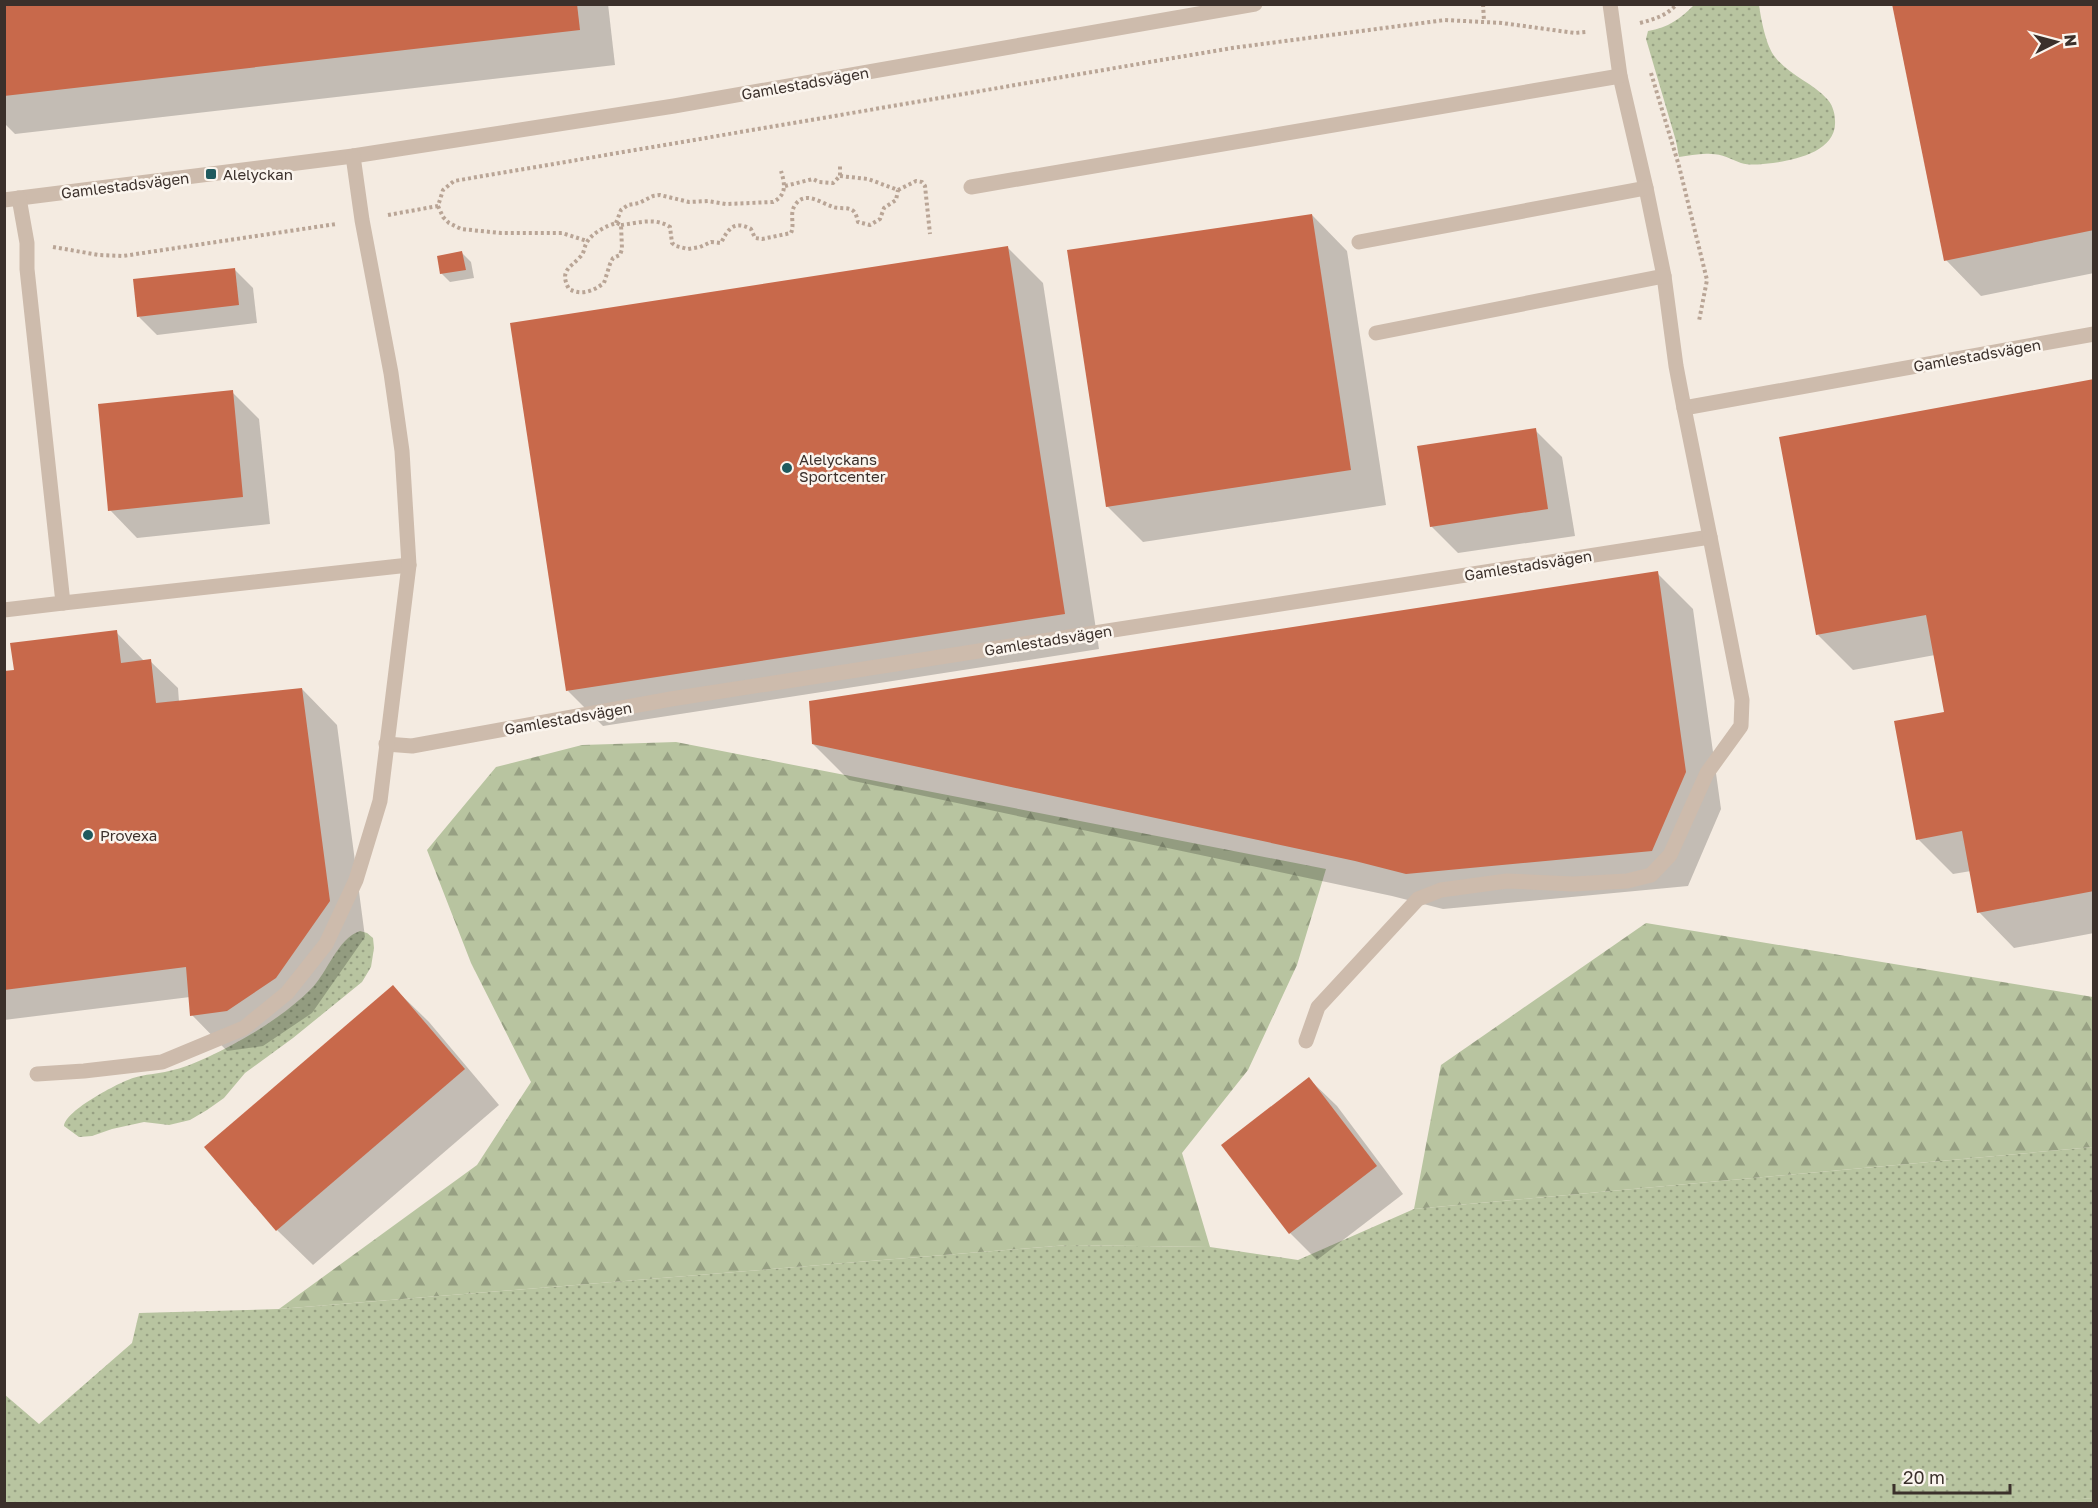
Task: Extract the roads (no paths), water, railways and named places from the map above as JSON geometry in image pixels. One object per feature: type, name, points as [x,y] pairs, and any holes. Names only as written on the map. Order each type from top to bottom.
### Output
[{"type":"street","name":"Gamlestadsvägen","points":[[12,199],[353,156],[674,106],[1255,4]]},
{"type":"street","points":[[1306,1041],[1318,1007],[1418,899],[1441,890],[1507,881],[1573,884],[1628,881],[1651,876],[1670,855],[1707,773],[1741,726],[1742,700],[1676,366],[1664,276],[1620,76],[1610,4]]},
{"type":"street","points":[[971,187],[1620,76]]},
{"type":"street","points":[[37,1074],[162,1062],[244,1028],[287,993],[326,944],[356,880],[380,801],[409,565],[402,451],[391,373],[362,220],[353,156]]},
{"type":"street","points":[[1359,242],[1646,188]]},
{"type":"street","points":[[12,199],[27,243],[27,269],[63,603]]},
{"type":"street","points":[[1376,333],[1664,276]]},
{"type":"street","name":"Gamlestadsvägen","points":[[1684,408],[2094,334]]},
{"type":"street","name":"Gamlestadsvägen","points":[[386,744],[412,746],[683,697],[1710,537]]},
{"type":"street","points":[[4,610],[409,565]]},
{"type":"place","name":"Alelyckan","points":[[211,174]]},
{"type":"place","name":"Alelyckans Sportcenter","points":[[787,468]]},
{"type":"place","name":"Provexa","points":[[88,835]]}]
